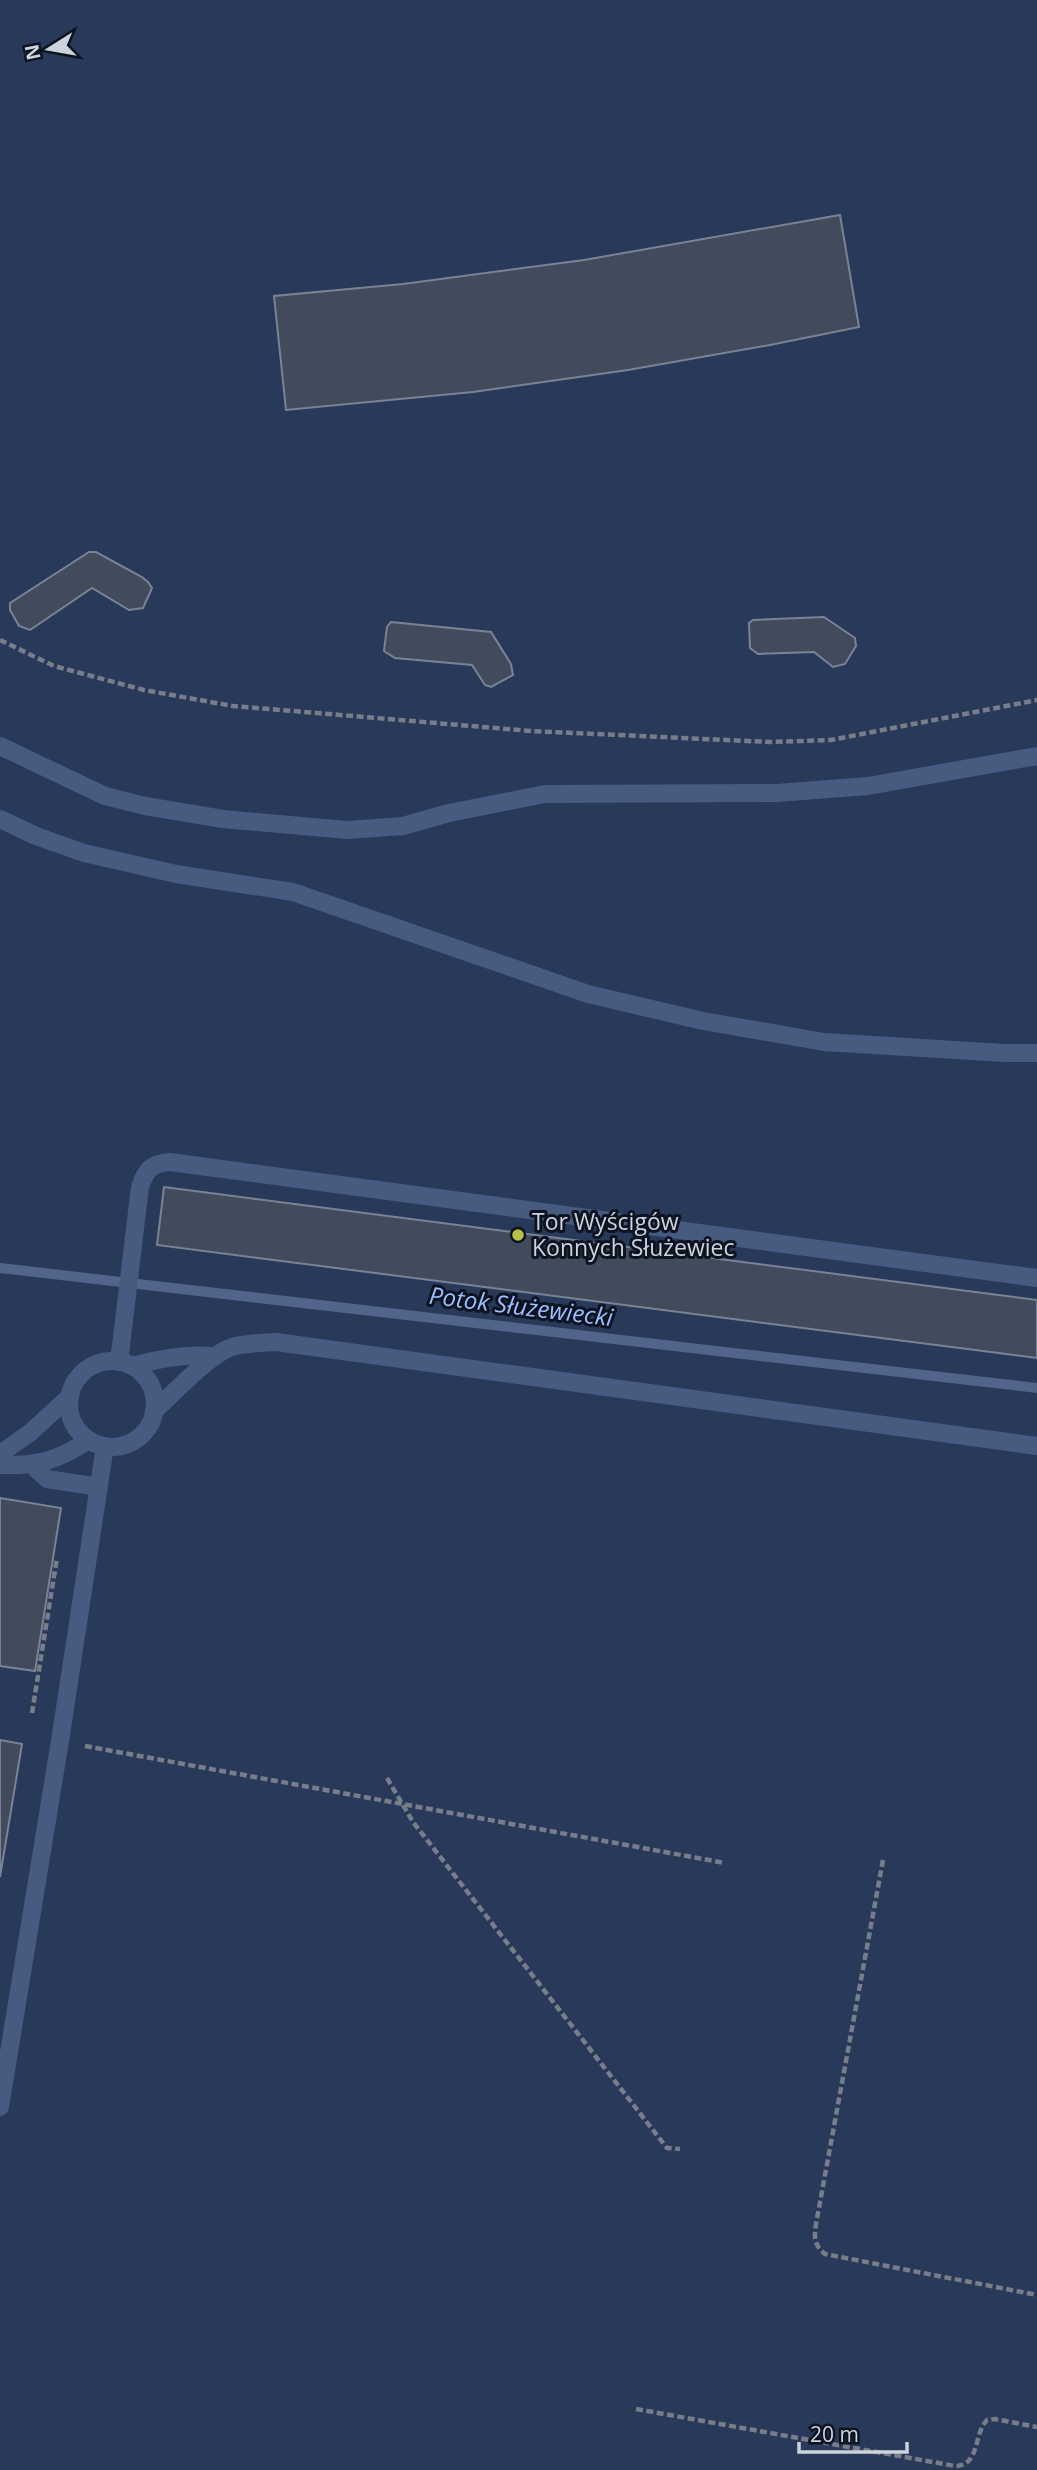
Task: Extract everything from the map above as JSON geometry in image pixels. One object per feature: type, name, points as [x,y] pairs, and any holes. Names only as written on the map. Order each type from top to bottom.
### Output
[{"type":"lane","points":[[0,746],[105,796],[145,806],[223,819],[347,830],[402,826],[449,813],[545,794],[777,793],[868,786],[1037,756]]},
{"type":"lane","points":[[0,819],[36,836],[84,853],[176,874],[293,892],[588,994],[703,1021],[824,1042],[1037,1053]]},
{"type":"lane","points":[[126,1364],[127,1304],[140,1187],[146,1172],[156,1163],[170,1162],[1037,1278]]},
{"type":"lane","points":[[0,2107],[99,1488],[97,1443],[73,1423],[69,1410],[74,1384],[82,1373],[93,1365],[106,1361],[126,1364],[192,1355],[212,1356],[231,1348],[276,1342],[1037,1446]]},
{"type":"lane","points":[[154,1411],[212,1356]]},
{"type":"lane","points":[[0,1465],[32,1465],[97,1443],[118,1447],[142,1435],[150,1424],[154,1398],[143,1374],[126,1364]]},
{"type":"lane","points":[[0,1454],[31,1432],[70,1396]]},
{"type":"lane","points":[[32,1465],[47,1479],[99,1488]]},
{"type":"path","points":[[0,640],[54,666],[144,690],[233,706],[531,731],[770,742],[831,740],[1037,700]]},
{"type":"path","points":[[32,1713],[58,1550]]},
{"type":"path","points":[[60,1741],[725,1863]]},
{"type":"path","points":[[387,1778],[413,1822],[667,2148],[680,2149]]},
{"type":"path","points":[[883,1860],[816,2224],[817,2247],[825,2254],[1037,2295]]},
{"type":"path","points":[[636,2409],[955,2466],[966,2464],[972,2458],[978,2436],[987,2420],[995,2418],[1037,2427]]},
{"type":"shaded area","name":"Tor Wyścigów Konnych Służewiec","points":[[0,0],[1037,0],[1037,2470],[0,2470]]},
{"type":"building","points":[[840,215],[859,327],[628,370],[473,392],[286,410],[274,296],[403,284],[584,260]]},
{"type":"building","points":[[89,552],[96,552],[148,582],[152,588],[143,608],[129,610],[92,588],[30,630],[19,626],[10,610],[10,603]]},
{"type":"building","points":[[824,617],[855,638],[856,646],[845,664],[833,667],[814,652],[758,654],[750,648],[749,623],[753,620]]},
{"type":"building","points":[[391,622],[491,632],[511,664],[513,675],[491,687],[485,685],[472,665],[395,658],[384,651],[387,627]]},
{"type":"building","points":[[164,1187],[1037,1300],[1037,1358],[157,1245]]},
{"type":"building","points":[[0,1498],[61,1508],[35,1671],[0,1666]]},
{"type":"building","points":[[0,1740],[22,1744],[0,1877]]},
{"type":"waterway","name":"Potok Służewiecki","points":[[0,1268],[1037,1388]]},
{"type":"place","name":"Tor Wyścigów Konnych Służewiec","points":[[518,1235]]}]
